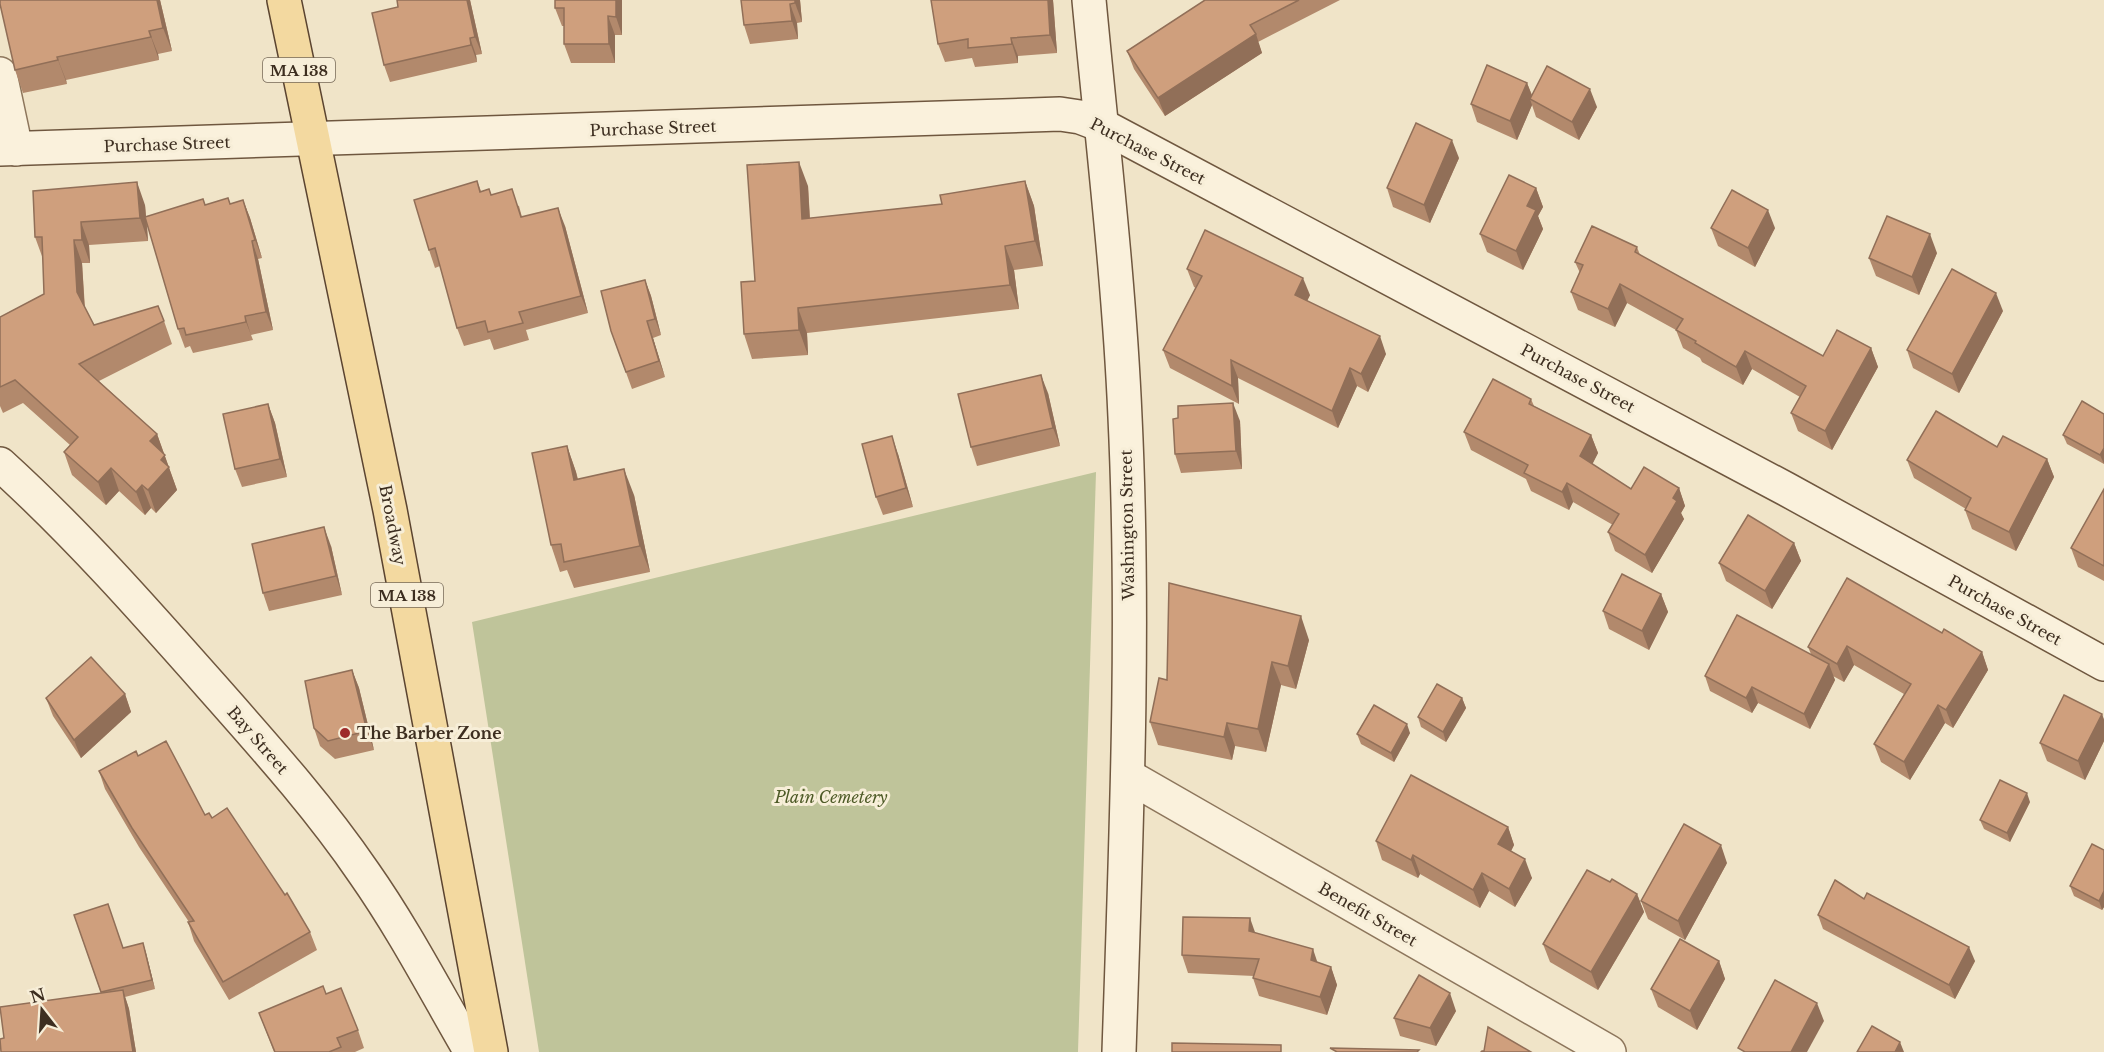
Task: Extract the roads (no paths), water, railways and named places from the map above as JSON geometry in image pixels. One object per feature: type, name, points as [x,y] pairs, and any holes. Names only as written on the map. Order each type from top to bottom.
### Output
[{"type":"main road","name":"Broadway","points":[[284,0],[390,510],[491,1052]]},
{"type":"street","name":"Washington Street","points":[[1089,0],[1125,416],[1128,776],[1119,1052]]},
{"type":"street","points":[[0,74],[8,149]]},
{"type":"street","name":"Purchase Street","points":[[8,149],[1060,114],[1080,117],[1101,125],[1775,483],[2104,664]]},
{"type":"street","name":"Bay Street","points":[[0,464],[161,629],[313,804],[349,851],[394,919],[471,1052]]},
{"type":"street","name":"Benefit Street","points":[[1128,776],[1608,1052]]},
{"type":"place","name":"The Barber Zone","points":[[345,733]]},
{"type":"park label","name":"Plain Cemetery","points":[[831,797]]}]
